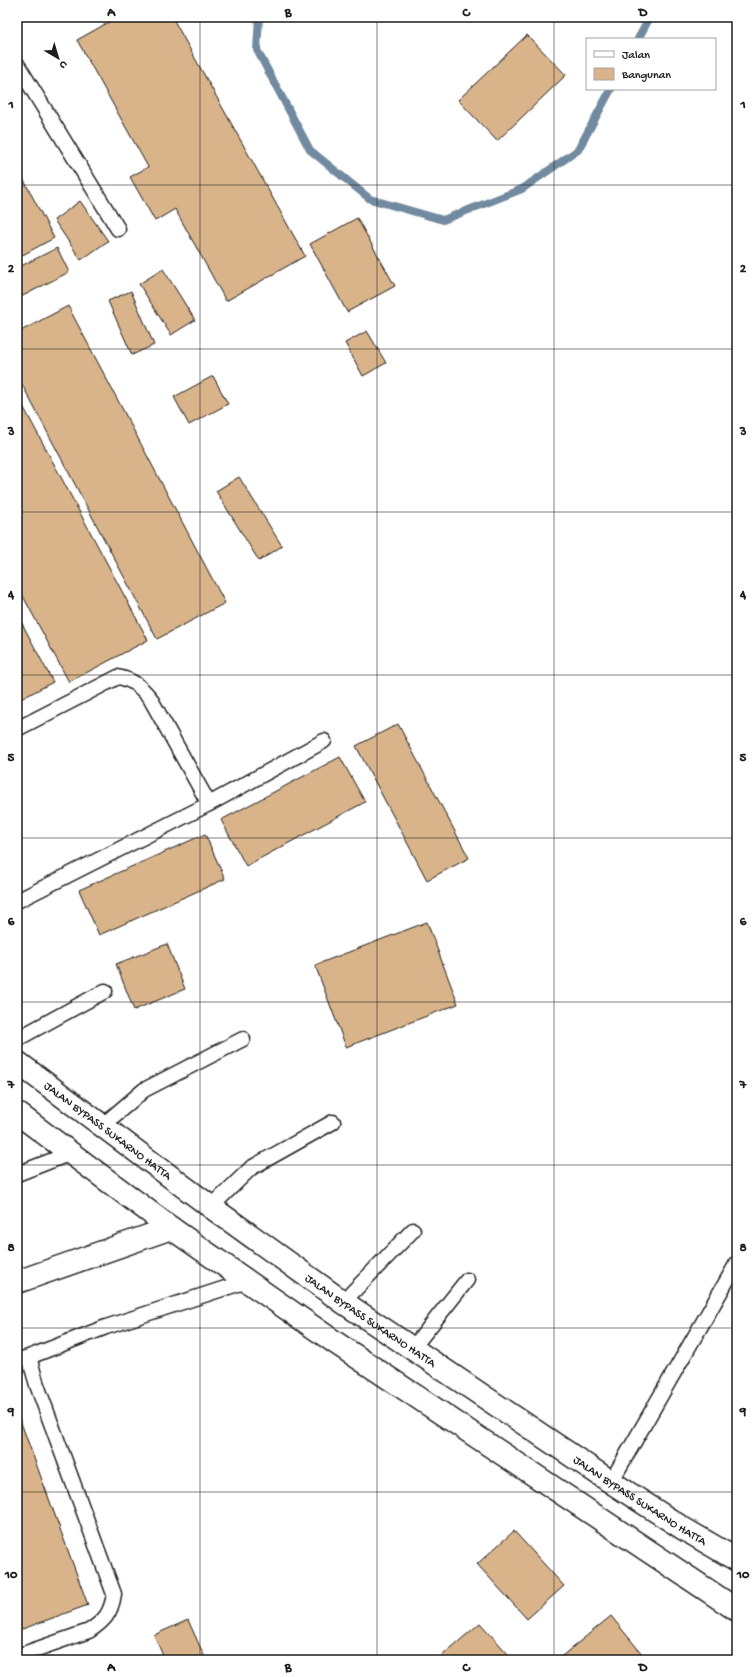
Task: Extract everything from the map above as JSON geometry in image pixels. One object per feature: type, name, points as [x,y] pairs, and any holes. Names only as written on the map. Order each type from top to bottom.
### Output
[{"type":"main road","name":"JALAN BYPASS SUKARNO HATTA","points":[[17,1062],[211,1207],[343,1302],[611,1482],[737,1560]]},
{"type":"main road","points":[[17,1113],[171,1228],[336,1343],[737,1610]]},
{"type":"main road","points":[[17,1282],[171,1228]]},
{"type":"lane","points":[[17,64],[118,229]]},
{"type":"lane","points":[[17,729],[118,677],[129,679],[139,685],[150,698],[209,804]]},
{"type":"lane","points":[[17,901],[209,804],[324,741]]},
{"type":"lane","points":[[17,1039],[105,991]]},
{"type":"lane","points":[[102,1126],[144,1090],[243,1039]]},
{"type":"lane","points":[[211,1207],[251,1168],[332,1122]]},
{"type":"lane","points":[[17,1174],[72,1153]]},
{"type":"lane","points":[[343,1302],[413,1230]]},
{"type":"lane","points":[[611,1482],[737,1263]]},
{"type":"lane","points":[[412,1349],[467,1280]]},
{"type":"lane","points":[[17,1656],[88,1632],[99,1625],[110,1612],[114,1594],[37,1385],[23,1359],[106,1327],[247,1281]]},
{"type":"building","points":[[118,17],[172,17],[305,256],[226,301],[175,209],[155,221],[130,177],[148,167],[77,40]]},
{"type":"building","points":[[527,35],[566,75],[497,141],[458,100]]},
{"type":"building","points":[[17,167],[54,238],[17,258]]},
{"type":"building","points":[[80,201],[108,241],[81,260],[54,220]]},
{"type":"building","points":[[357,218],[395,286],[347,312],[310,244]]},
{"type":"building","points":[[57,248],[69,272],[17,299],[17,268]]},
{"type":"building","points":[[163,269],[195,320],[171,335],[139,284]]},
{"type":"building","points":[[131,291],[154,345],[132,355],[108,301]]},
{"type":"building","points":[[68,306],[225,603],[157,639],[17,375],[17,333]]},
{"type":"building","points":[[367,331],[386,363],[363,376],[345,343]]},
{"type":"building","points":[[213,376],[228,404],[189,425],[174,397]]},
{"type":"building","points":[[17,395],[148,640],[69,682],[17,585]]},
{"type":"building","points":[[239,477],[282,546],[259,561],[216,491]]},
{"type":"building","points":[[17,614],[53,682],[17,701]]},
{"type":"building","points":[[398,724],[469,858],[427,880],[356,746]]},
{"type":"building","points":[[340,757],[365,802],[246,866],[221,820]]},
{"type":"building","points":[[205,834],[225,879],[99,935],[79,890]]},
{"type":"building","points":[[427,922],[458,1004],[346,1047],[315,965]]},
{"type":"building","points":[[167,944],[185,989],[134,1010],[116,964]]},
{"type":"building","points":[[20,1420],[88,1605],[17,1631],[17,1421]]},
{"type":"building","points":[[514,1531],[564,1586],[527,1619],[477,1564]]},
{"type":"building","points":[[611,1616],[647,1660],[557,1660]]},
{"type":"building","points":[[188,1620],[206,1660],[165,1660],[154,1635]]},
{"type":"building","points":[[480,1623],[508,1654],[501,1660],[437,1660]]},
{"type":"waterway","points":[[259,17],[257,50],[310,150],[370,199],[443,220],[522,189],[578,150],[610,90]]},
{"type":"waterway","points":[[639,38],[650,17]]}]
